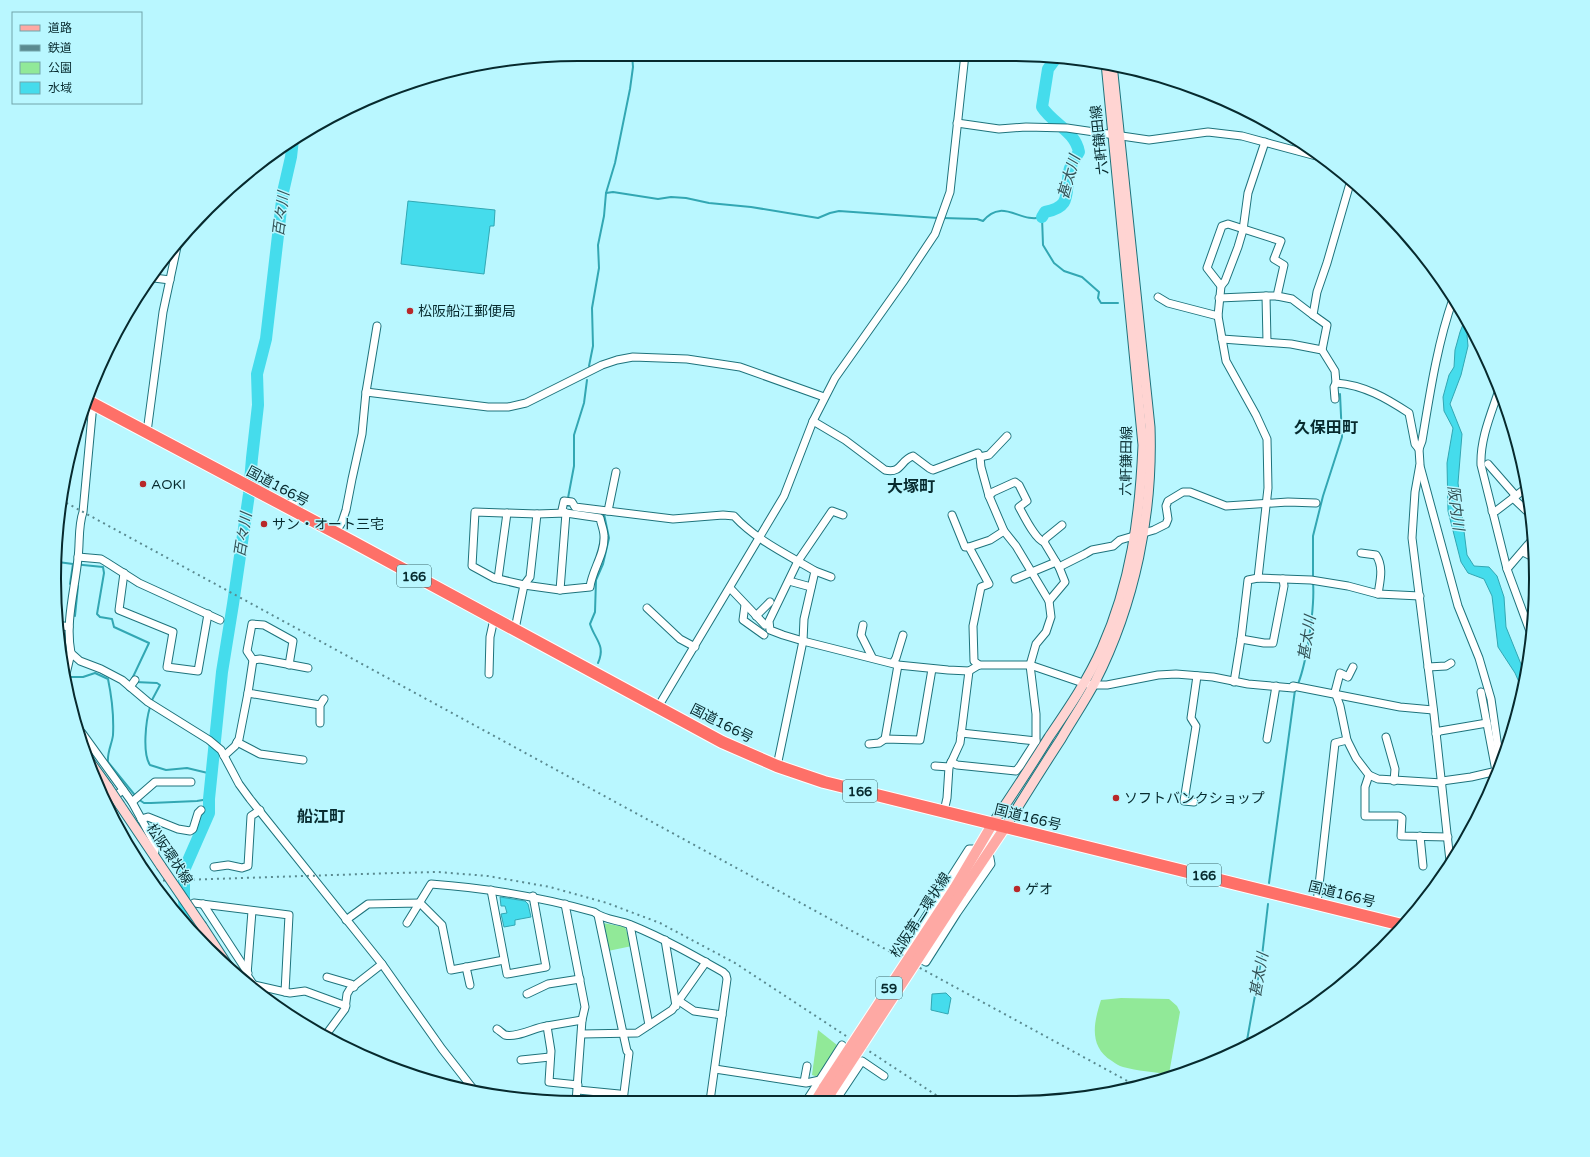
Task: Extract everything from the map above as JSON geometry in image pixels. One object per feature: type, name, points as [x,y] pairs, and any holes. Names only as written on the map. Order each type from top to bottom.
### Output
[{"type":"highway","name":"国道166号","points":[[91,403],[722,742],[777,766],[824,782],[1397,924]]},
{"type":"main road","name":"六軒鎌田線","points":[[1107,70],[1117,136]]},
{"type":"main road","name":"六軒鎌田線","points":[[1006,826],[1093,685],[1106,658],[1125,611],[1137,568],[1143,445],[1112,71]]},
{"type":"main road","name":"六軒鎌田線","points":[[993,824],[1070,706],[1101,649],[1117,610],[1139,534]]},
{"type":"main road","name":"松阪環状線","points":[[99,775],[215,946]]},
{"type":"main road","name":"松阪第二環状線","points":[[958,891],[978,849],[993,824]]},
{"type":"main road","name":"松阪第二環状線","points":[[820,1096],[828,1089],[958,891],[989,853],[1006,826]]},
{"type":"street","points":[[658,707],[784,496],[813,421],[835,378],[935,234],[950,192],[964,61]]},
{"type":"street","points":[[957,123],[999,129],[1026,127],[1067,128],[1149,140],[1208,132],[1242,136],[1306,153]]},
{"type":"street","points":[[1258,578],[1268,488],[1267,439],[1256,415],[1226,361],[1218,316],[1221,286],[1225,281],[1243,230],[1248,193],[1265,142]]},
{"type":"street","points":[[1313,315],[1317,292],[1349,186]]},
{"type":"street","points":[[1221,286],[1207,268],[1222,226],[1228,224],[1281,241],[1274,259],[1284,265],[1277,296]]},
{"type":"street","points":[[147,432],[163,312],[175,255]]},
{"type":"street","points":[[157,278],[170,280]]},
{"type":"street","points":[[1266,296],[1267,342]]},
{"type":"street","points":[[1219,298],[1277,296],[1292,299],[1327,325],[1322,350],[1334,371],[1336,383],[1334,387],[1335,398]]},
{"type":"street","points":[[1158,297],[1168,303],[1218,316]]},
{"type":"street","points":[[1451,305],[1437,358],[1422,441],[1419,449],[1420,464],[1458,606],[1479,658],[1491,699],[1499,754]]},
{"type":"street","points":[[335,533],[342,522],[346,510],[362,434],[366,392],[377,326]]},
{"type":"street","points":[[1222,339],[1291,344],[1322,350]]},
{"type":"street","points":[[366,392],[483,407],[508,407],[534,399],[608,363],[625,358],[650,357],[688,359],[740,366],[824,397]]},
{"type":"street","points":[[1336,383],[1364,388],[1377,394],[1408,413],[1415,444],[1419,449]]},
{"type":"street","points":[[1497,398],[1480,452],[1481,464],[1507,569],[1527,623]]},
{"type":"street","points":[[68,664],[71,653],[69,626],[78,561],[88,411]]},
{"type":"street","points":[[813,421],[845,440],[885,470],[892,471],[898,469],[909,457],[913,456],[933,470],[978,453],[989,496],[1004,531],[1016,546],[1049,601],[1050,617],[1046,632],[1036,644],[1030,665],[1036,714],[1036,741],[1020,766],[1016,771],[957,764],[936,766]]},
{"type":"street","points":[[980,457],[989,455],[1007,436]]},
{"type":"street","points":[[1420,464],[1415,492],[1412,538],[1449,854]]},
{"type":"street","points":[[1488,464],[1524,508]]},
{"type":"street","points":[[608,511],[616,472]]},
{"type":"street","points":[[989,496],[993,492],[1015,482],[1019,485],[1027,501],[1018,507],[1036,535],[1041,541],[1044,542],[1065,582],[1049,601]]},
{"type":"street","points":[[1415,492],[1421,491],[1427,493]]},
{"type":"street","points":[[1492,511],[1496,511],[1521,491]]},
{"type":"street","points":[[1015,579],[1031,572],[1057,565],[1092,550],[1113,546],[1120,540],[1166,524],[1168,519],[1166,506],[1168,501],[1183,492],[1190,492],[1226,506],[1266,503],[1316,503]]},
{"type":"street","points":[[261,494],[282,499],[298,507],[300,502]]},
{"type":"street","points":[[560,590],[566,513],[562,510],[564,501],[572,502],[575,507],[673,519],[723,515],[734,516],[743,526],[760,538],[815,571],[831,577]]},
{"type":"street","points":[[843,515],[832,511],[798,561],[769,621],[770,630],[803,641],[896,664],[932,669],[968,671],[979,665],[1030,665],[1083,684],[1093,685],[1107,685],[1165,674],[1213,677],[1248,684],[1295,687],[1400,708],[1433,710]]},
{"type":"street","points":[[475,512],[537,514],[566,513],[600,518],[604,537],[600,556],[591,577],[590,587],[560,590],[524,585],[498,579],[472,566],[475,512]]},
{"type":"street","points":[[498,579],[507,513]]},
{"type":"street","points":[[514,629],[524,585],[530,576],[537,514]]},
{"type":"street","points":[[952,515],[965,547],[990,540],[1004,531]]},
{"type":"street","points":[[1044,542],[1046,538],[1062,525]]},
{"type":"street","points":[[1507,569],[1528,545]]},
{"type":"street","points":[[969,547],[988,584],[981,588],[973,626],[974,661],[979,665]]},
{"type":"street","points":[[1523,552],[1528,555]]},
{"type":"street","points":[[1361,553],[1376,555],[1380,560],[1381,565],[1378,594]]},
{"type":"street","points":[[78,561],[101,559],[139,583],[220,620]]},
{"type":"street","points":[[777,766],[803,641],[804,619],[810,587],[815,571]]},
{"type":"street","points":[[124,573],[119,610],[173,632],[167,667],[198,671],[208,614]]},
{"type":"street","points":[[1234,682],[1248,580],[1258,578],[1313,581],[1348,586],[1378,594],[1420,596]]},
{"type":"street","points":[[1241,639],[1273,643],[1284,586],[1283,580]]},
{"type":"street","points":[[789,581],[810,587]]},
{"type":"street","points":[[730,588],[765,626]]},
{"type":"street","points":[[756,616],[770,602]]},
{"type":"street","points":[[745,604],[743,620],[764,635]]},
{"type":"street","points":[[647,608],[680,640],[695,647]]},
{"type":"street","points":[[489,674],[490,637],[494,619]]},
{"type":"street","points":[[224,756],[240,739],[253,660],[247,651],[252,624],[264,625],[293,641],[290,665]]},
{"type":"street","points":[[63,625],[69,626]]},
{"type":"street","points":[[863,625],[861,635],[872,657]]},
{"type":"street","points":[[885,739],[896,658],[903,635]]},
{"type":"street","points":[[71,653],[80,661],[133,683],[148,702],[209,740],[219,749],[239,784],[382,964],[446,1056],[469,1084]]},
{"type":"street","points":[[253,660],[260,659],[308,668]]},
{"type":"street","points":[[1428,667],[1446,666],[1451,663]]},
{"type":"street","points":[[1353,667],[1348,676],[1340,673],[1335,692],[1340,706],[1347,740],[1356,758],[1369,775],[1378,779],[1394,781],[1442,782],[1492,772]]},
{"type":"street","points":[[869,744],[879,743],[885,739],[920,740],[932,669]]},
{"type":"street","points":[[944,811],[947,798],[950,765],[960,743],[968,671]]},
{"type":"street","points":[[1194,802],[1184,801],[1196,726],[1191,718],[1197,676]]},
{"type":"street","points":[[1267,739],[1276,686]]},
{"type":"street","points":[[1481,692],[1495,763]]},
{"type":"street","points":[[248,693],[322,702],[320,723]]},
{"type":"street","points":[[1436,734],[1440,731],[1487,723]]},
{"type":"street","points":[[961,734],[1036,741]]},
{"type":"street","points":[[1386,737],[1395,769],[1394,781]]},
{"type":"street","points":[[86,739],[123,790],[133,801],[156,846],[154,856]]},
{"type":"street","points":[[1317,904],[1335,743],[1347,740]]},
{"type":"street","points":[[237,742],[260,754],[303,760]]},
{"type":"street","points":[[1369,775],[1365,787],[1365,816],[1399,816],[1402,818],[1401,836],[1448,837]]},
{"type":"street","points":[[133,801],[155,782],[191,782]]},
{"type":"street","points":[[111,800],[123,790]]},
{"type":"street","points":[[142,819],[148,817],[178,829],[190,831],[194,829],[198,813],[201,810]]},
{"type":"street","points":[[214,867],[228,865],[242,868],[248,866],[251,816],[260,810]]},
{"type":"street","points":[[1420,836],[1423,866]]},
{"type":"street","points":[[978,849],[969,849],[954,870],[904,951],[926,962],[957,913],[991,864],[989,853]]},
{"type":"street","points":[[407,923],[431,884],[491,890],[533,896],[594,912],[598,916],[630,925],[665,940],[706,962],[726,975],[728,979],[711,1096]]},
{"type":"street","points":[[491,890],[507,974],[546,967],[533,896]]},
{"type":"street","points":[[194,903],[289,915],[285,992]]},
{"type":"street","points":[[346,920],[368,904],[420,903],[442,924],[451,970],[504,960]]},
{"type":"street","points":[[203,904],[251,980]]},
{"type":"street","points":[[565,904],[585,1008],[582,1020],[577,1096]]},
{"type":"street","points":[[248,973],[252,911]]},
{"type":"street","points":[[598,916],[627,1051],[629,1053],[623,1096]]},
{"type":"street","points":[[630,925],[650,1025]]},
{"type":"street","points":[[665,940],[678,1003]]},
{"type":"street","points":[[582,1034],[637,1033],[672,1010],[706,962]]},
{"type":"street","points":[[328,1031],[346,1006],[347,994],[382,964]]},
{"type":"street","points":[[466,967],[470,985]]},
{"type":"street","points":[[327,977],[351,984],[354,987]]},
{"type":"street","points":[[527,994],[548,984],[580,979]]},
{"type":"street","points":[[260,986],[290,993],[305,991],[346,1006]]},
{"type":"street","points":[[678,1003],[694,1011],[722,1014]]},
{"type":"street","points":[[497,1029],[504,1035],[509,1035],[529,1032],[537,1027],[582,1020]]},
{"type":"street","points":[[548,1026],[551,1051],[549,1082],[619,1094],[621,1096]]},
{"type":"street","points":[[828,1089],[842,1045]]},
{"type":"street","points":[[521,1060],[550,1057]]},
{"type":"street","points":[[815,1096],[828,1089],[862,1060],[884,1076]]},
{"type":"street","points":[[804,1082],[807,1066]]},
{"type":"street","points":[[715,1069],[804,1082],[828,1089]]},
{"type":"green space","points":[[603,923],[625,927],[632,946],[608,951]]},
{"type":"green space","points":[[1121,998],[1169,999],[1177,1006],[1180,1012],[1169,1071],[1163,1073],[1122,1067],[1104,1055],[1096,1041],[1095,1033],[1096,1017],[1101,1000]]},
{"type":"green space","points":[[818,1030],[837,1045],[818,1077],[812,1075]]},
{"type":"water","points":[[408,201],[495,210],[494,226],[490,226],[484,274],[401,264]]},
{"type":"water","name":"阪内川","points":[[1463,325],[1467,334],[1468,346],[1461,375],[1450,404],[1462,434],[1458,483],[1467,555],[1474,566],[1489,567],[1497,576],[1504,597],[1506,627],[1521,665],[1519,681],[1498,647],[1492,596],[1484,579],[1468,573],[1461,562],[1448,511],[1447,463],[1453,428],[1444,411],[1443,397],[1449,375],[1454,367],[1455,350]]},
{"type":"water","points":[[500,897],[525,901],[528,904],[531,917],[515,920],[515,925],[504,927],[501,914],[507,913],[505,906],[501,906]]},
{"type":"water","points":[[946,993],[951,998],[948,1014],[931,1010],[932,994]]},
{"type":"waterway","points":[[589,366],[593,346],[592,308],[599,268],[598,245],[604,216],[606,193],[615,163],[630,89],[633,61]]},
{"type":"waterway","name":"甚太川","points":[[1042,217],[1045,212],[1060,207],[1066,198],[1070,169],[1079,152],[1073,138],[1042,107],[1048,69],[1053,63]]},
{"type":"waterway","name":"百々川","points":[[186,916],[184,870],[209,813],[209,799],[222,672],[249,494],[258,405],[257,374],[266,339],[283,192],[292,147]]},
{"type":"waterway","points":[[606,193],[613,192],[658,199],[671,197],[686,198],[709,203],[751,207],[818,218],[839,211],[938,218]]},
{"type":"waterway","name":"甚太川","points":[[943,218],[977,219],[983,221],[990,214],[998,211],[1005,211],[1026,217],[1042,217],[1043,245],[1054,263],[1064,271],[1082,277],[1099,292],[1098,298],[1101,303],[1118,303]]},
{"type":"waterway","points":[[568,498],[574,466],[574,435],[584,403],[587,380]]},
{"type":"waterway","name":"甚太川","points":[[1313,578],[1313,536],[1323,496],[1342,437],[1340,394]]},
{"type":"waterway","points":[[598,663],[601,652],[600,647],[590,624],[595,612],[596,580],[603,564],[609,538],[604,514],[602,514]]},
{"type":"waterway","points":[[61,562],[73,564],[70,584]]},
{"type":"waterway","points":[[73,564],[103,567],[104,573],[97,614],[100,617],[112,619],[114,627],[149,643],[132,679]]},
{"type":"waterway","name":"甚太川","points":[[1298,684],[1310,634],[1313,605],[1313,582]]},
{"type":"waterway","points":[[75,616],[78,586]]},
{"type":"waterway","points":[[71,677],[83,677],[95,673],[108,679],[111,693],[113,728],[108,762],[138,799],[144,803],[197,801],[209,799]]},
{"type":"waterway","points":[[135,682],[157,683],[160,685],[152,700]]},
{"type":"waterway","name":"甚太川","points":[[1269,883],[1295,690]]},
{"type":"waterway","points":[[150,707],[147,720],[145,745],[150,765],[166,770],[187,768],[212,774]]},
{"type":"waterway","name":"甚太川","points":[[1247,1039],[1262,956],[1268,904]]},
{"type":"railway","points":[[66,503],[1129,1082]]},
{"type":"railway","points":[[159,881],[438,872],[488,876],[550,887],[607,903],[660,923],[735,963],[937,1096]]},
{"type":"place","name":"松阪船江郵便局","points":[[410,311]]},
{"type":"place","name":"AOKI","points":[[143,484]]},
{"type":"place","name":"サン・オート三宅","points":[[264,524]]},
{"type":"place","name":"ソフトバンクショップ","points":[[1116,798]]},
{"type":"place","name":"ゲオ","points":[[1017,889]]},
{"type":"district","name":"久保田町","points":[[1326,427]]},
{"type":"district","name":"大塚町","points":[[911,486]]},
{"type":"district","name":"船江町","points":[[321,816]]}]
